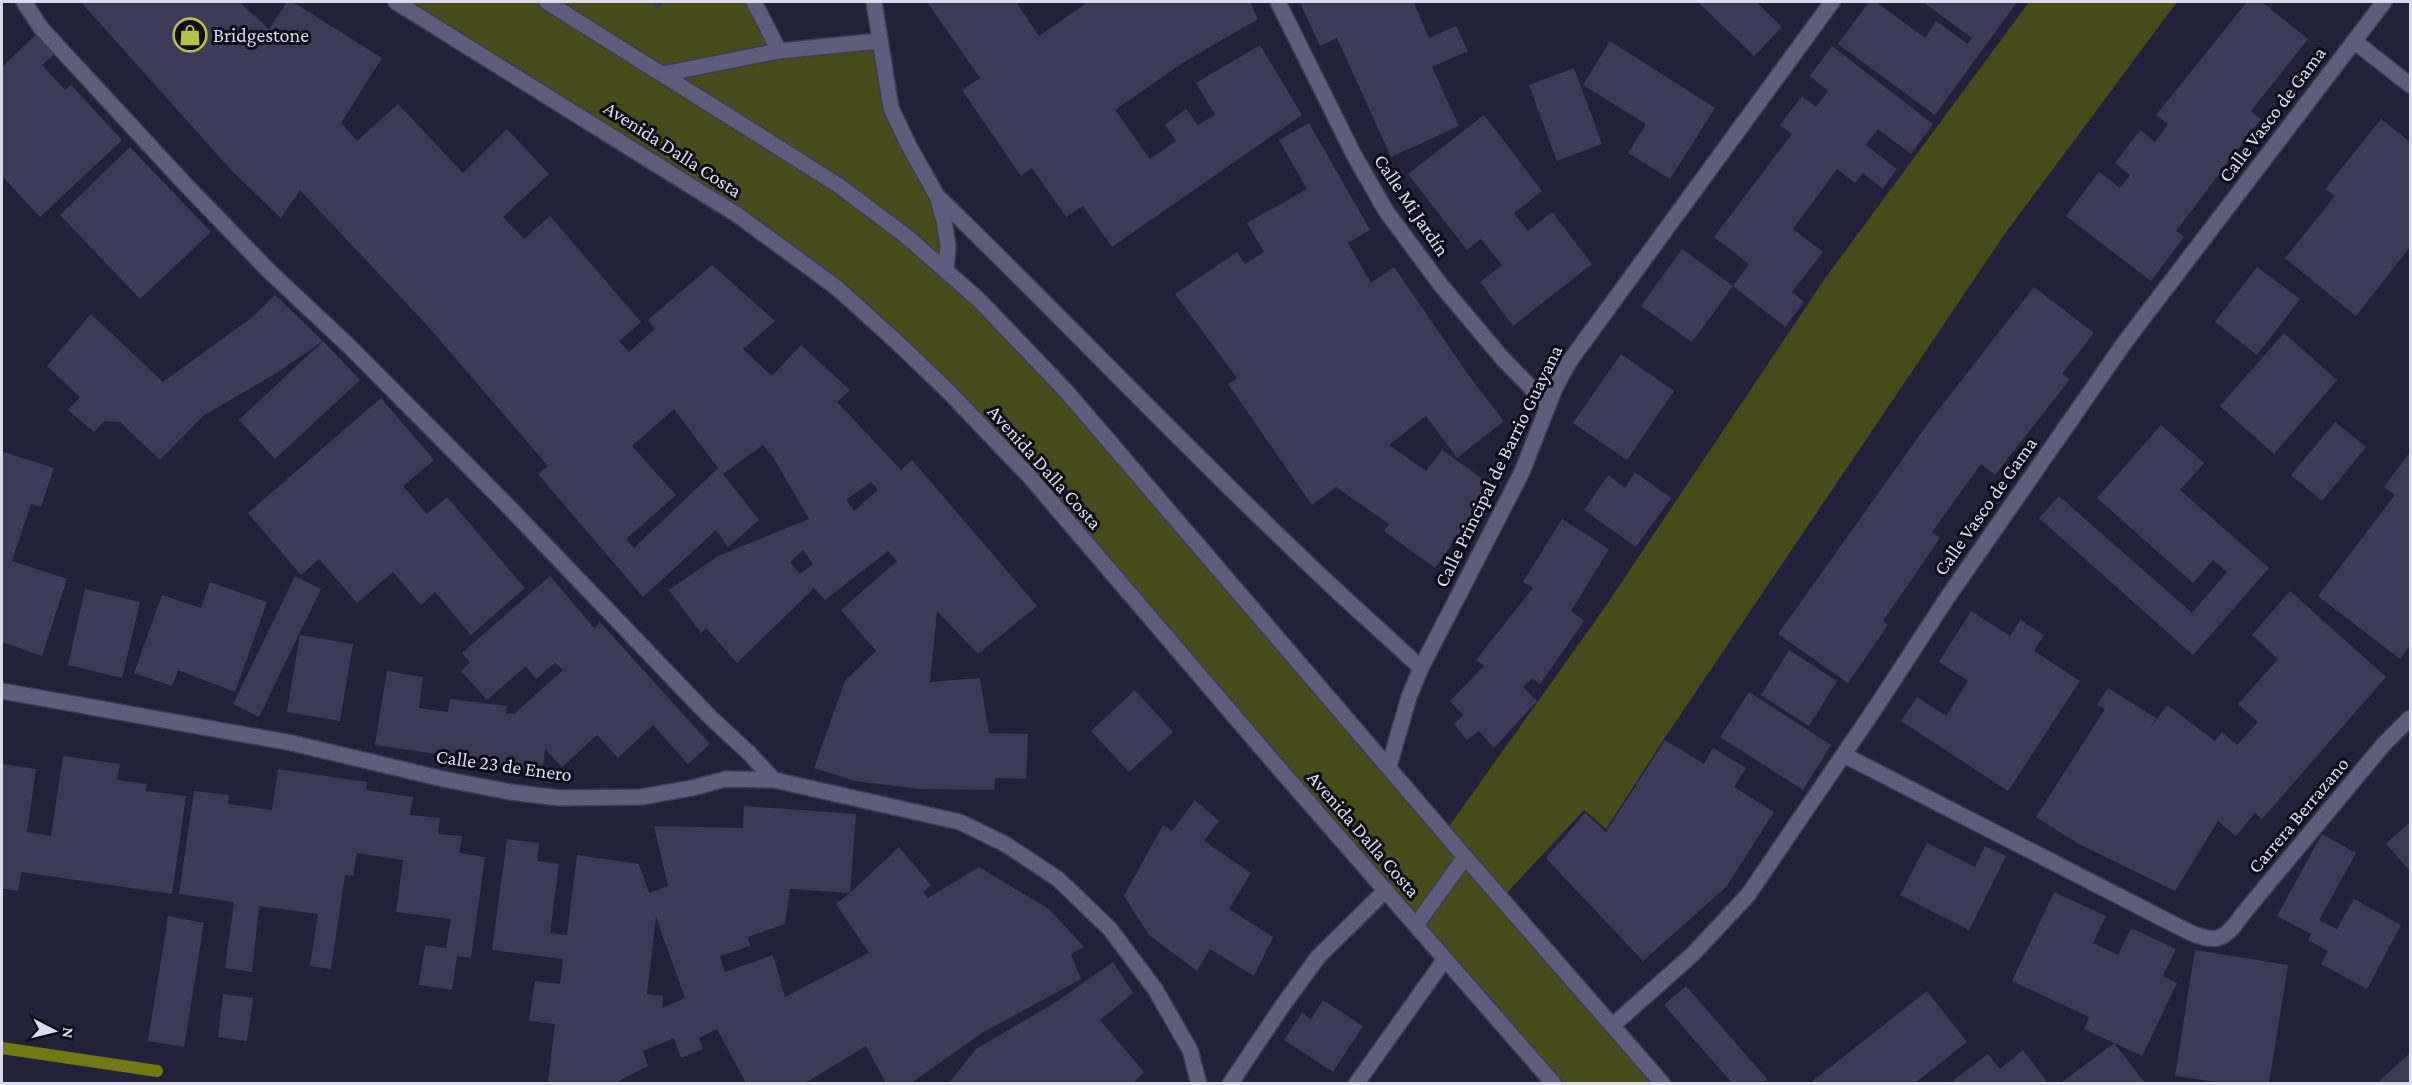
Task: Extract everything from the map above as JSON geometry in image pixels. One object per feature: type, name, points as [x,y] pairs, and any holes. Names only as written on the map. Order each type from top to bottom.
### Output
[{"type":"street","points":[[24,2],[41,28],[186,185],[269,271],[350,347],[505,503],[710,717],[774,780]]},
{"type":"street","name":"Avenida Dalla Costa","points":[[396,2],[727,208],[836,286],[949,392],[1030,477],[1554,1083]]},
{"type":"street","points":[[547,2],[838,185],[906,236],[978,299],[1066,391],[1465,857],[1663,1083]]},
{"type":"street","points":[[754,2],[779,51]]},
{"type":"street","points":[[874,2],[891,108],[936,196],[944,221],[948,246],[946,271]]},
{"type":"street","name":"Calle Mi Jardín","points":[[1278,2],[1354,155],[1386,212],[1440,284],[1503,359],[1548,405]]},
{"type":"street","name":"Calle Principal de Barrio Guayana","points":[[1389,766],[1409,697],[1421,668],[1522,472],[1548,405],[1569,362],[1832,2]]},
{"type":"street","name":"Calle Vasco de Gama","points":[[1612,1026],[1693,954],[1748,895],[1844,755],[1945,601],[2124,342],[2384,2]]},
{"type":"street","points":[[663,74],[779,51],[879,41]]},
{"type":"street","points":[[2354,41],[2410,85]]},
{"type":"street","points":[[936,196],[1041,297],[1282,539],[1421,668]]},
{"type":"street","name":"Calle 23 de Enero","points":[[2,691],[292,743],[443,779],[510,792],[560,798],[641,797],[726,779],[774,780],[960,822],[1005,844],[1058,879],[1110,929],[1155,988],[1190,1050],[1199,1083]]},
{"type":"street","name":"Carrera Berrazano","points":[[1844,755],[2185,930],[2204,939],[2220,939],[2231,931],[2384,744],[2410,718]]},
{"type":"street","points":[[1416,925],[1465,857]]},
{"type":"street","points":[[1238,1080],[1283,1005],[1318,957],[1386,890]]},
{"type":"street","points":[[1356,1083],[1445,959]]},
{"type":"green space","points":[[396,2],[754,2],[779,51],[879,41],[891,108],[937,196],[946,271],[978,299],[1445,832],[1603,610],[1826,277],[2029,2],[2177,2],[2004,235],[1664,739],[1606,829],[1584,810],[1502,898],[1663,1084],[1554,1083],[1030,477],[836,287]]},
{"type":"building","points":[[81,2],[239,2],[269,29],[287,2],[293,2],[382,58],[341,123],[357,141],[398,104],[463,173],[507,129],[549,174],[503,217],[524,239],[550,216],[641,322],[619,341],[629,352],[655,329],[648,320],[712,265],[775,321],[743,349],[772,376],[801,345],[850,390],[837,402],[901,470],[912,460],[1037,606],[978,654],[937,611],[930,682],[980,678],[989,733],[1028,734],[1026,779],[995,778],[994,790],[921,789],[855,781],[814,768],[845,681],[876,651],[841,610],[897,561],[888,551],[825,600],[814,588],[737,663],[706,628],[701,633],[669,590],[718,556],[809,519],[773,457],[763,445],[723,474],[759,520],[728,547],[716,530],[643,597],[538,474],[548,466],[426,324],[300,190],[281,218],[231,170]],"holes":[[[674,409],[718,468],[634,548],[626,539],[676,495],[632,446]],[[871,482],[878,490],[854,511],[846,500]],[[803,550],[813,564],[800,574],[790,562]]]},
{"type":"building","points":[[650,2],[665,2],[657,9]]},
{"type":"building","points":[[927,2],[1016,2],[1039,36],[1088,2],[1250,2],[1258,19],[1184,62],[1115,110],[1150,159],[1176,141],[1165,125],[1186,109],[1198,125],[1215,115],[1196,83],[1260,45],[1302,115],[1112,247],[1083,206],[1066,217],[1032,168],[1021,176],[962,90],[980,78]]},
{"type":"building","points":[[1300,2],[1417,2],[1414,3],[1429,38],[1456,26],[1468,51],[1432,67],[1459,126],[1391,157],[1337,38],[1320,46]]},
{"type":"building","points":[[1698,2],[1756,2],[1782,27],[1754,56]]},
{"type":"building","points":[[1869,2],[1876,2],[1925,38],[1936,21],[1968,44],[1972,38],[1923,2],[2017,2],[1935,115],[1838,44]]},
{"type":"building","points":[[2247,2],[2262,2],[2308,39],[2251,111],[2261,119],[2176,231],[2184,237],[2151,281],[2066,216],[2099,172],[2120,188],[2130,175],[2115,163],[2140,130],[2155,142],[2168,124],[2156,115]]},
{"type":"building","points":[[39,32],[57,52],[42,65],[65,90],[71,85],[122,140],[40,217],[2,176],[2,67]]},
{"type":"building","points":[[1610,41],[1715,108],[1670,179],[1628,153],[1646,124],[1583,85]]},
{"type":"building","points":[[1832,46],[1933,124],[1911,154],[1878,129],[1866,145],[1897,169],[1883,189],[1863,173],[1855,183],[1837,169],[1793,229],[1823,252],[1792,292],[1804,302],[1785,327],[1733,286],[1749,264],[1714,237],[1792,134],[1780,125],[1802,96],[1816,107],[1828,91],[1810,76]]},
{"type":"building","points":[[1574,68],[1602,144],[1557,161],[1529,85]]},
{"type":"building","points":[[1484,115],[1542,191],[1514,213],[1528,231],[1552,212],[1592,264],[1513,326],[1480,282],[1502,265],[1481,239],[1467,250],[1408,174]]},
{"type":"building","points":[[2381,119],[2410,142],[2410,247],[2356,316],[2285,258],[2335,196],[2325,189]]},
{"type":"building","points":[[1309,123],[1370,230],[1348,243],[1371,283],[1394,267],[1472,380],[1504,421],[1457,458],[1426,416],[1389,445],[1426,471],[1442,450],[1493,486],[1435,568],[1384,531],[1389,524],[1336,487],[1312,505],[1228,384],[1237,378],[1175,294],[1237,252],[1245,264],[1264,252],[1247,223],[1307,189],[1279,140]]},
{"type":"building","points":[[130,147],[211,232],[140,299],[60,215]]},
{"type":"building","points":[[1682,249],[1733,286],[1692,342],[1641,306]]},
{"type":"building","points":[[2257,267],[2300,299],[2257,355],[2215,322]]},
{"type":"building","points":[[2034,287],[2094,333],[2062,374],[2070,379],[1995,475],[1981,464],[1932,532],[1940,538],[1883,621],[1888,625],[1848,683],[1778,634],[1929,422]]},
{"type":"building","points":[[275,295],[323,341],[278,372],[203,416],[160,460],[120,422],[104,421],[94,432],[68,410],[80,397],[47,366],[91,314],[163,382],[251,318]]},
{"type":"building","points":[[2284,333],[2337,380],[2274,454],[2220,406]]},
{"type":"building","points":[[323,341],[360,380],[275,459],[239,420]]},
{"type":"building","points":[[1621,354],[1674,391],[1627,460],[1573,423]]},
{"type":"building","points":[[381,398],[434,460],[403,486],[427,514],[447,497],[525,588],[471,635],[435,592],[421,605],[393,572],[357,603],[319,559],[301,575],[248,513]]},
{"type":"building","points":[[2335,422],[2366,447],[2322,501],[2291,475]]},
{"type":"building","points":[[2161,425],[2204,463],[2180,490],[2269,568],[2193,655],[2039,518],[2059,496],[2192,613],[2227,572],[2213,560],[2193,583],[2097,498]]},
{"type":"building","points":[[4,452],[54,468],[41,507],[31,504],[12,561],[67,579],[42,656],[2,642],[2,460]]},
{"type":"building","points":[[2410,452],[2410,645],[2400,659],[2318,596],[2395,495],[2384,487]]},
{"type":"building","points":[[1635,472],[1671,498],[1636,547],[1584,510],[1608,475],[1625,488]]},
{"type":"building","points":[[1562,519],[1609,549],[1571,611],[1584,621],[1540,684],[1532,678],[1523,687],[1537,701],[1494,748],[1479,731],[1467,740],[1454,724],[1463,715],[1450,701],[1484,666],[1476,660],[1533,588],[1523,582]]},
{"type":"building","points":[[295,576],[321,589],[259,717],[233,704]]},
{"type":"building","points":[[550,576],[594,628],[600,622],[710,744],[688,764],[653,725],[618,758],[597,735],[562,767],[545,749],[542,775],[500,769],[500,763],[375,745],[387,671],[423,677],[419,708],[448,712],[450,699],[507,706],[506,713],[514,714],[563,670],[555,663],[536,679],[526,666],[487,700],[461,671],[470,662],[462,653]]},
{"type":"building","points":[[210,582],[267,602],[235,692],[178,670],[172,686],[134,673],[162,595],[201,608]]},
{"type":"building","points":[[85,589],[140,602],[122,678],[68,665]]},
{"type":"building","points":[[2290,591],[2386,677],[2262,819],[2255,813],[2236,836],[2218,821],[2175,891],[2077,843],[2036,817],[2105,709],[2097,705],[2108,688],[2156,718],[2149,730],[2167,705],[2215,741],[2222,732],[2237,745],[2258,722],[2238,704],[2278,659],[2252,635]]},
{"type":"building","points":[[1971,611],[2010,636],[2020,620],[2044,635],[2034,651],[2080,681],[2008,791],[1901,721],[1917,697],[1946,716],[1968,681],[1939,662]]},
{"type":"building","points":[[300,635],[353,644],[340,721],[287,712]]},
{"type":"building","points":[[1789,650],[1837,681],[1809,726],[1761,695]]},
{"type":"building","points":[[1135,690],[1173,732],[1129,772],[1091,731]]},
{"type":"building","points":[[1749,692],[1831,745],[1803,790],[1720,737]]},
{"type":"building","points":[[1665,740],[1704,764],[1713,748],[1746,768],[1734,787],[1774,812],[1726,887],[1643,961],[1546,858],[1585,813],[1606,832]]},
{"type":"building","points":[[63,756],[120,764],[117,780],[147,784],[146,791],[186,796],[172,894],[21,872],[18,891],[2,888],[2,764],[36,769],[27,832],[51,836]]},
{"type":"building","points":[[278,769],[367,782],[366,790],[413,797],[410,815],[440,818],[438,834],[462,836],[459,853],[485,857],[471,958],[457,956],[452,990],[419,985],[425,945],[446,948],[451,919],[396,912],[403,860],[357,853],[353,876],[345,875],[331,969],[310,966],[318,914],[259,906],[252,972],[225,968],[234,902],[179,894],[194,791],[229,795],[228,804],[272,810]]},
{"type":"building","points":[[1195,800],[1219,821],[1204,841],[1251,873],[1229,909],[1273,937],[1254,976],[1210,949],[1197,971],[1149,935],[1124,896],[1163,825],[1172,831]]},
{"type":"building","points":[[744,806],[856,814],[850,893],[899,847],[931,885],[923,892],[928,898],[979,867],[1049,909],[1084,947],[1071,954],[1081,979],[982,1033],[911,1083],[886,1083],[866,1046],[805,1083],[746,1083],[717,1029],[699,1038],[703,1049],[681,1058],[674,1038],[643,1051],[648,1066],[615,1083],[548,1083],[555,1024],[529,1021],[535,981],[560,984],[563,959],[492,950],[507,839],[539,843],[537,861],[559,864],[550,933],[567,935],[577,855],[639,864],[649,893],[668,886],[654,826],[743,828]],"holes":[[[790,889],[850,893],[836,904],[869,953],[785,997],[773,955],[725,972],[720,956],[750,946],[748,937],[785,924]],[[656,917],[685,998],[662,1008],[663,996],[647,994]]]},
{"type":"building","points":[[2410,822],[2410,871],[2386,844]]},
{"type":"building","points":[[2322,834],[2356,853],[2319,920],[2337,929],[2354,899],[2401,925],[2367,989],[2321,964],[2328,951],[2308,940],[2311,934],[2277,916]]},
{"type":"building","points":[[1927,843],[1975,867],[1985,846],[2006,856],[1969,930],[1900,895]]},
{"type":"building","points":[[2054,892],[2106,916],[2093,943],[2118,955],[2131,928],[2176,949],[2163,976],[2177,983],[2142,1056],[2084,1029],[2089,1017],[2012,981]]},
{"type":"building","points":[[168,916],[204,923],[184,1047],[148,1041]]},
{"type":"building","points":[[2195,950],[2288,965],[2269,1083],[2223,1083],[2175,1076]]},
{"type":"building","points":[[1113,962],[1133,993],[1100,1020],[1144,1072],[1133,1083],[949,1083],[976,1049],[1056,1002]]},
{"type":"building","points":[[1686,986],[1767,1079],[1762,1083],[1732,1083],[1664,1005]]},
{"type":"building","points":[[1927,991],[1967,1042],[1915,1083],[1810,1083]]},
{"type":"building","points":[[223,994],[253,998],[247,1041],[218,1037]]},
{"type":"building","points":[[1323,1000],[1363,1026],[1333,1072],[1284,1040],[1302,1013],[1311,1019]]},
{"type":"building","points":[[2114,1043],[2145,1083],[2061,1083]]},
{"type":"building","points":[[2023,1050],[2048,1083],[1950,1083],[1988,1054],[2000,1069]]},
{"type":"building","points":[[2410,1053],[2410,1083],[2377,1083]]},
{"type":"waterway","points":[[2,1048],[157,1071]]},
{"type":"place","name":"Bridgestone","points":[[190,35]]}]
